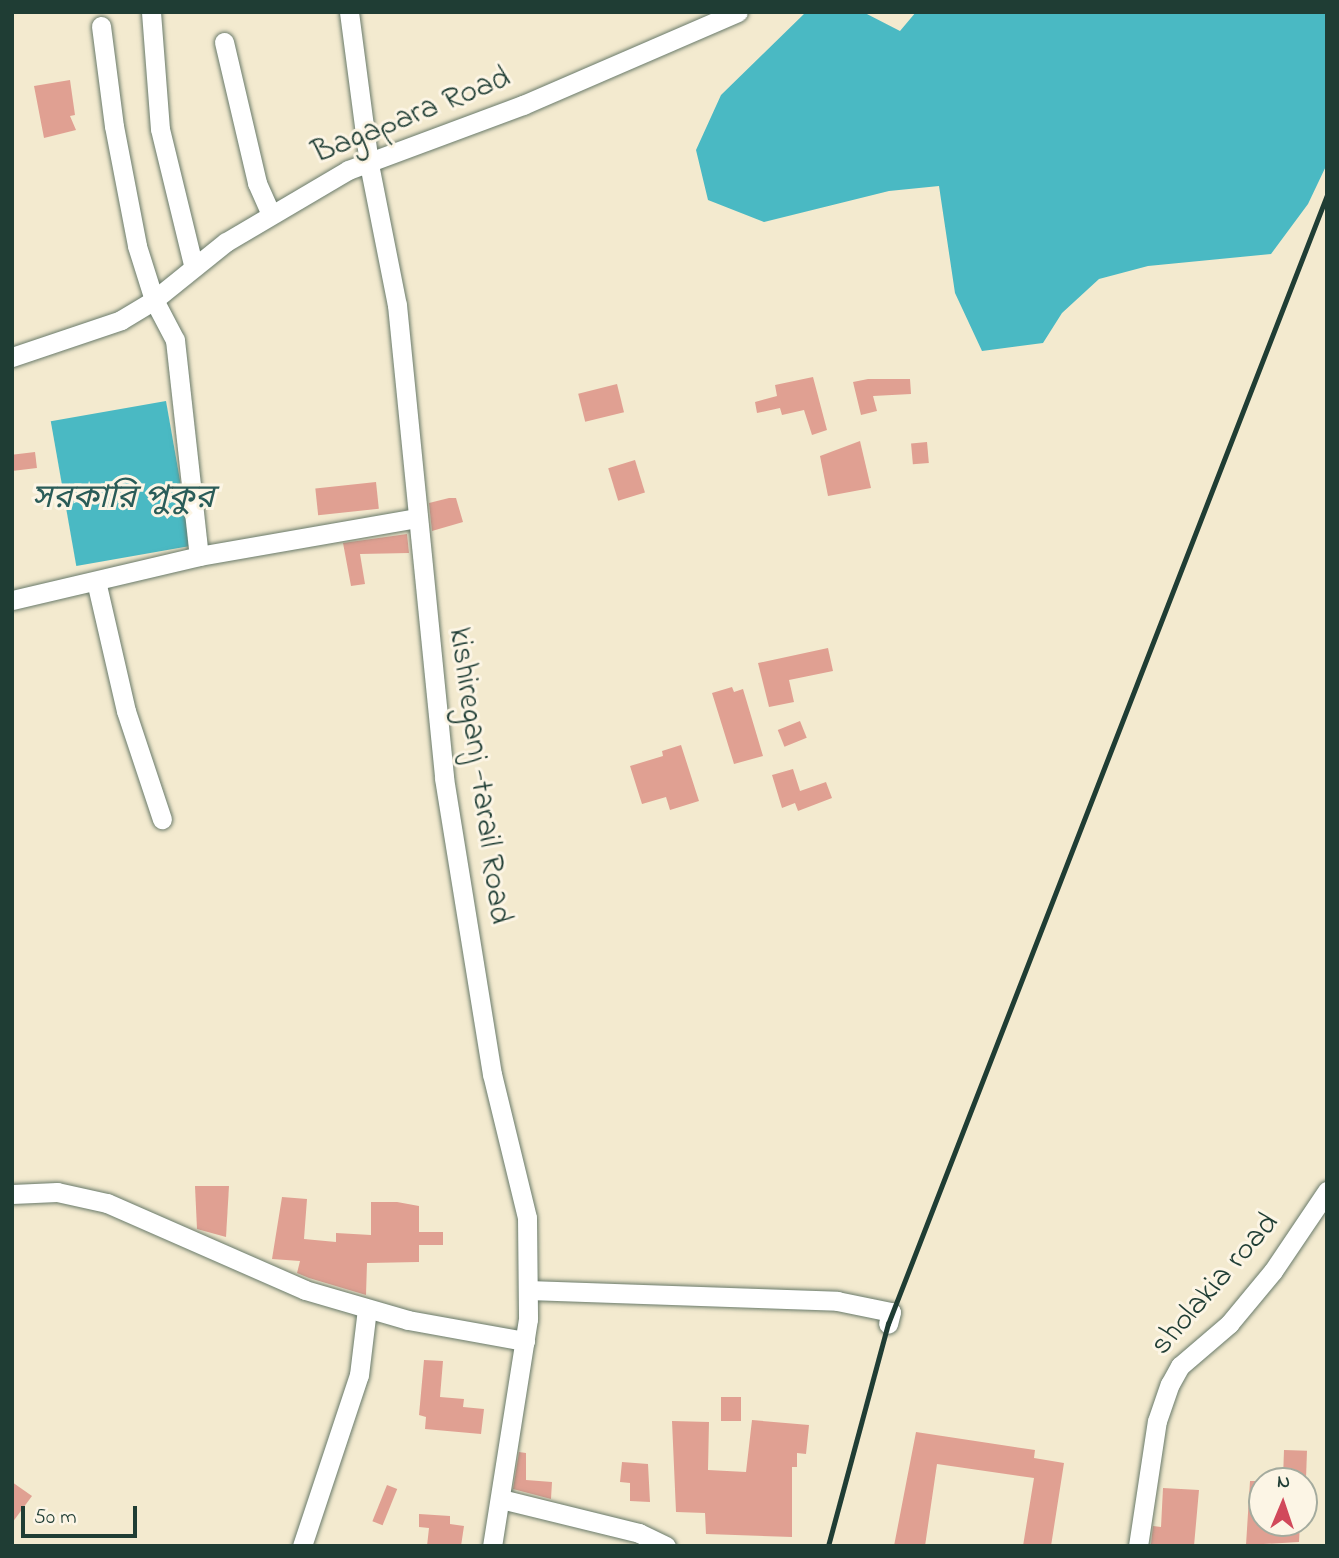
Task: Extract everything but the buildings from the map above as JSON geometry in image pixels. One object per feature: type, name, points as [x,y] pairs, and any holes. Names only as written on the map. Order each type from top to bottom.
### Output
[{"type":"street","points":[[151,12],[160,129],[193,264]]},
{"type":"street","name":"kishireganj -tarail Road","points":[[349,12],[369,163],[397,305],[444,778],[489,1061],[527,1218],[528,1290],[525,1341],[492,1546]]},
{"type":"street","name":"Bagapara Road","points":[[12,357],[121,320],[155,300],[193,264],[271,214],[348,170],[523,105],[738,12]]},
{"type":"street","points":[[101,26],[134,232],[155,300],[175,340],[199,556]]},
{"type":"street","points":[[223,42],[257,183],[271,214]]},
{"type":"street","points":[[12,600],[199,556],[417,518]]},
{"type":"street","points":[[96,581],[126,711],[162,820]]},
{"type":"street","name":"sholakia road","points":[[1138,1546],[1157,1421],[1170,1384],[1180,1366],[1229,1324],[1273,1271],[1327,1191]]},
{"type":"street","points":[[12,1194],[66,1193],[133,1212],[305,1290],[367,1310],[525,1341]]},
{"type":"street","points":[[528,1290],[837,1301],[891,1312],[888,1324]]},
{"type":"street","points":[[302,1546],[359,1375],[367,1310]]},
{"type":"street","points":[[501,1499],[639,1533],[666,1546]]},
{"type":"water","points":[[806,12],[863,12],[900,31],[916,12],[1327,12],[1327,164],[1308,204],[1271,254],[1148,266],[1099,279],[1062,313],[1043,343],[982,351],[955,293],[939,186],[889,191],[764,222],[708,200],[696,150],[721,95]]},
{"type":"water","name":"সরকারি পুকুর","points":[[166,401],[192,546],[76,566],[51,421]]},
{"type":"railway","points":[[828,1546],[888,1324],[1327,195]]}]
